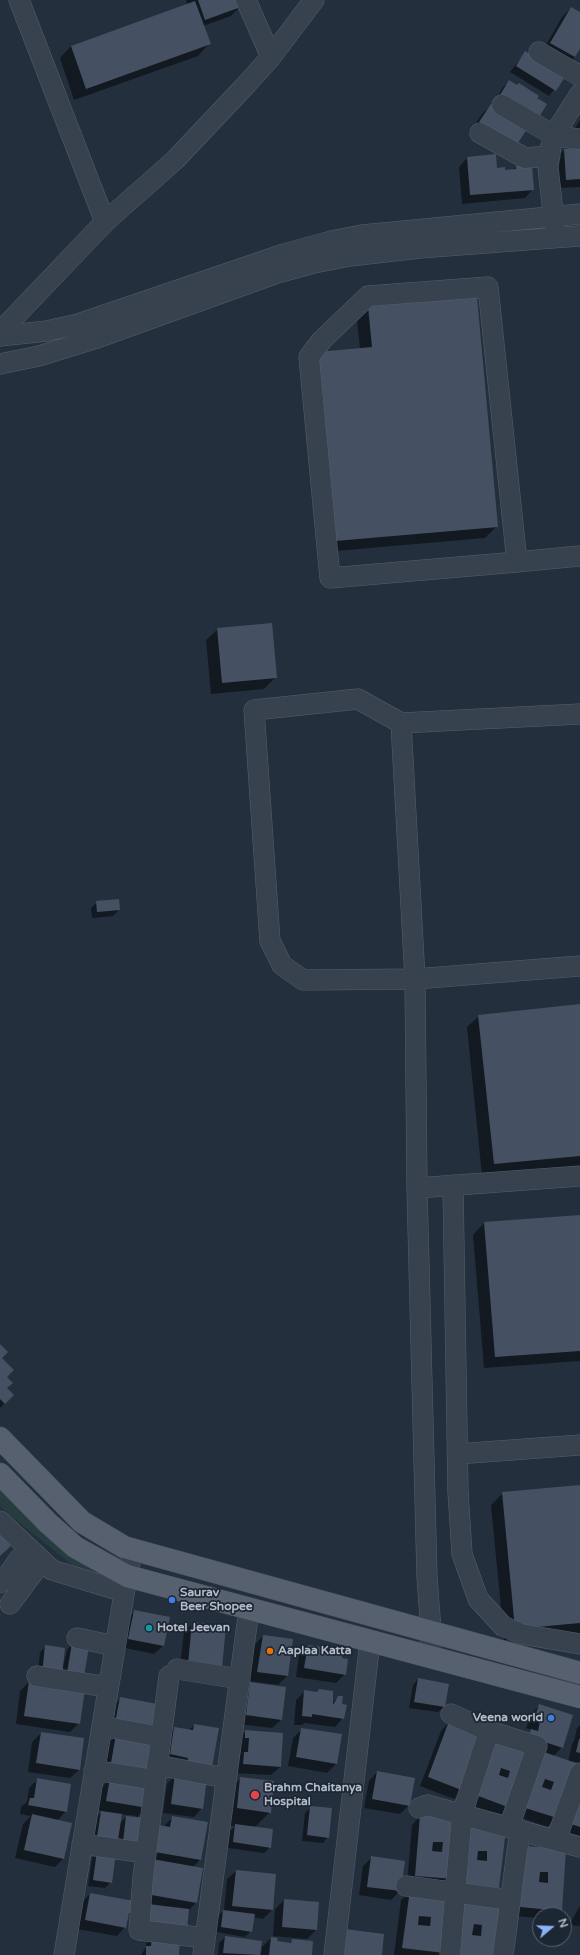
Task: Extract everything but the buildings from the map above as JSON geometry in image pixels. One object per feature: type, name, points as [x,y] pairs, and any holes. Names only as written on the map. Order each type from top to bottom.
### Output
[{"type":"main road","points":[[0,1438],[82,1522],[105,1537],[133,1550],[580,1673]]},
{"type":"main road","points":[[0,1474],[74,1547],[125,1584],[249,1609],[580,1697]]},
{"type":"street","points":[[19,0],[105,222]]},
{"type":"street","points":[[246,0],[271,57]]},
{"type":"street","points":[[0,332],[105,222],[175,160],[271,57],[314,0]]},
{"type":"street","points":[[539,52],[580,76]]},
{"type":"street","points":[[557,238],[553,216],[548,167],[555,136],[580,94]]},
{"type":"street","points":[[502,105],[555,136],[580,139]]},
{"type":"street","points":[[480,133],[526,158],[550,156]]},
{"type":"street","points":[[0,336],[47,331],[78,324],[284,254],[331,241],[362,236],[580,214]]},
{"type":"street","points":[[0,361],[39,356],[94,339],[277,274],[314,263],[350,256],[420,248],[580,236]]},
{"type":"street","points":[[516,562],[488,287],[368,296],[322,340],[309,357],[330,578],[516,562],[580,556]]},
{"type":"street","points":[[580,714],[401,724],[358,699],[254,710],[270,941],[282,965],[303,980],[415,979],[580,966]]},
{"type":"street","points":[[401,724],[415,979],[417,1188],[426,1577],[431,1631],[429,1657]]},
{"type":"street","points":[[417,1188],[580,1176]]},
{"type":"street","points":[[453,1185],[457,1454],[462,1554],[478,1599],[503,1626],[521,1634],[580,1644]]},
{"type":"street","points":[[457,1454],[580,1445]]},
{"type":"street","points":[[0,1521],[52,1570],[125,1584]]},
{"type":"street","points":[[64,1955],[125,1584],[133,1550]]},
{"type":"street","points":[[0,1583],[6,1578],[19,1559],[40,1559]]},
{"type":"street","points":[[10,1604],[40,1559]]},
{"type":"street","points":[[240,1679],[173,1672],[156,1772],[138,1930],[204,1947],[226,1778],[240,1679],[249,1609]]},
{"type":"street","points":[[77,1638],[115,1646]]},
{"type":"street","points":[[334,1955],[370,1641]]},
{"type":"street","points":[[37,1676],[108,1687]]},
{"type":"street","points":[[451,1714],[490,1731],[537,1746],[515,1828],[510,1900],[503,1955]]},
{"type":"street","points":[[102,1726],[161,1737]]},
{"type":"street","points":[[450,1955],[462,1814],[490,1731]]},
{"type":"street","points":[[94,1770],[156,1772],[226,1778]]},
{"type":"street","points":[[556,1840],[580,1773]]},
{"type":"street","points":[[419,1808],[427,1805],[580,1847]]},
{"type":"street","points":[[82,1844],[146,1853]]},
{"type":"street","points":[[406,1886],[510,1900]]},
{"type":"green space","points":[[0,1475],[125,1575],[118,1602],[0,1507]]},
{"type":"place","name":"Saurav Beer Shopee","points":[[172,1600]]},
{"type":"place","name":"Hotel Jeevan","points":[[149,1628]]},
{"type":"place","name":"Aaplaa Katta","points":[[270,1651]]},
{"type":"place","name":"Veena world","points":[[551,1718]]},
{"type":"place","name":"Brahm Chaitanya Hospital","points":[[255,1795]]}]
